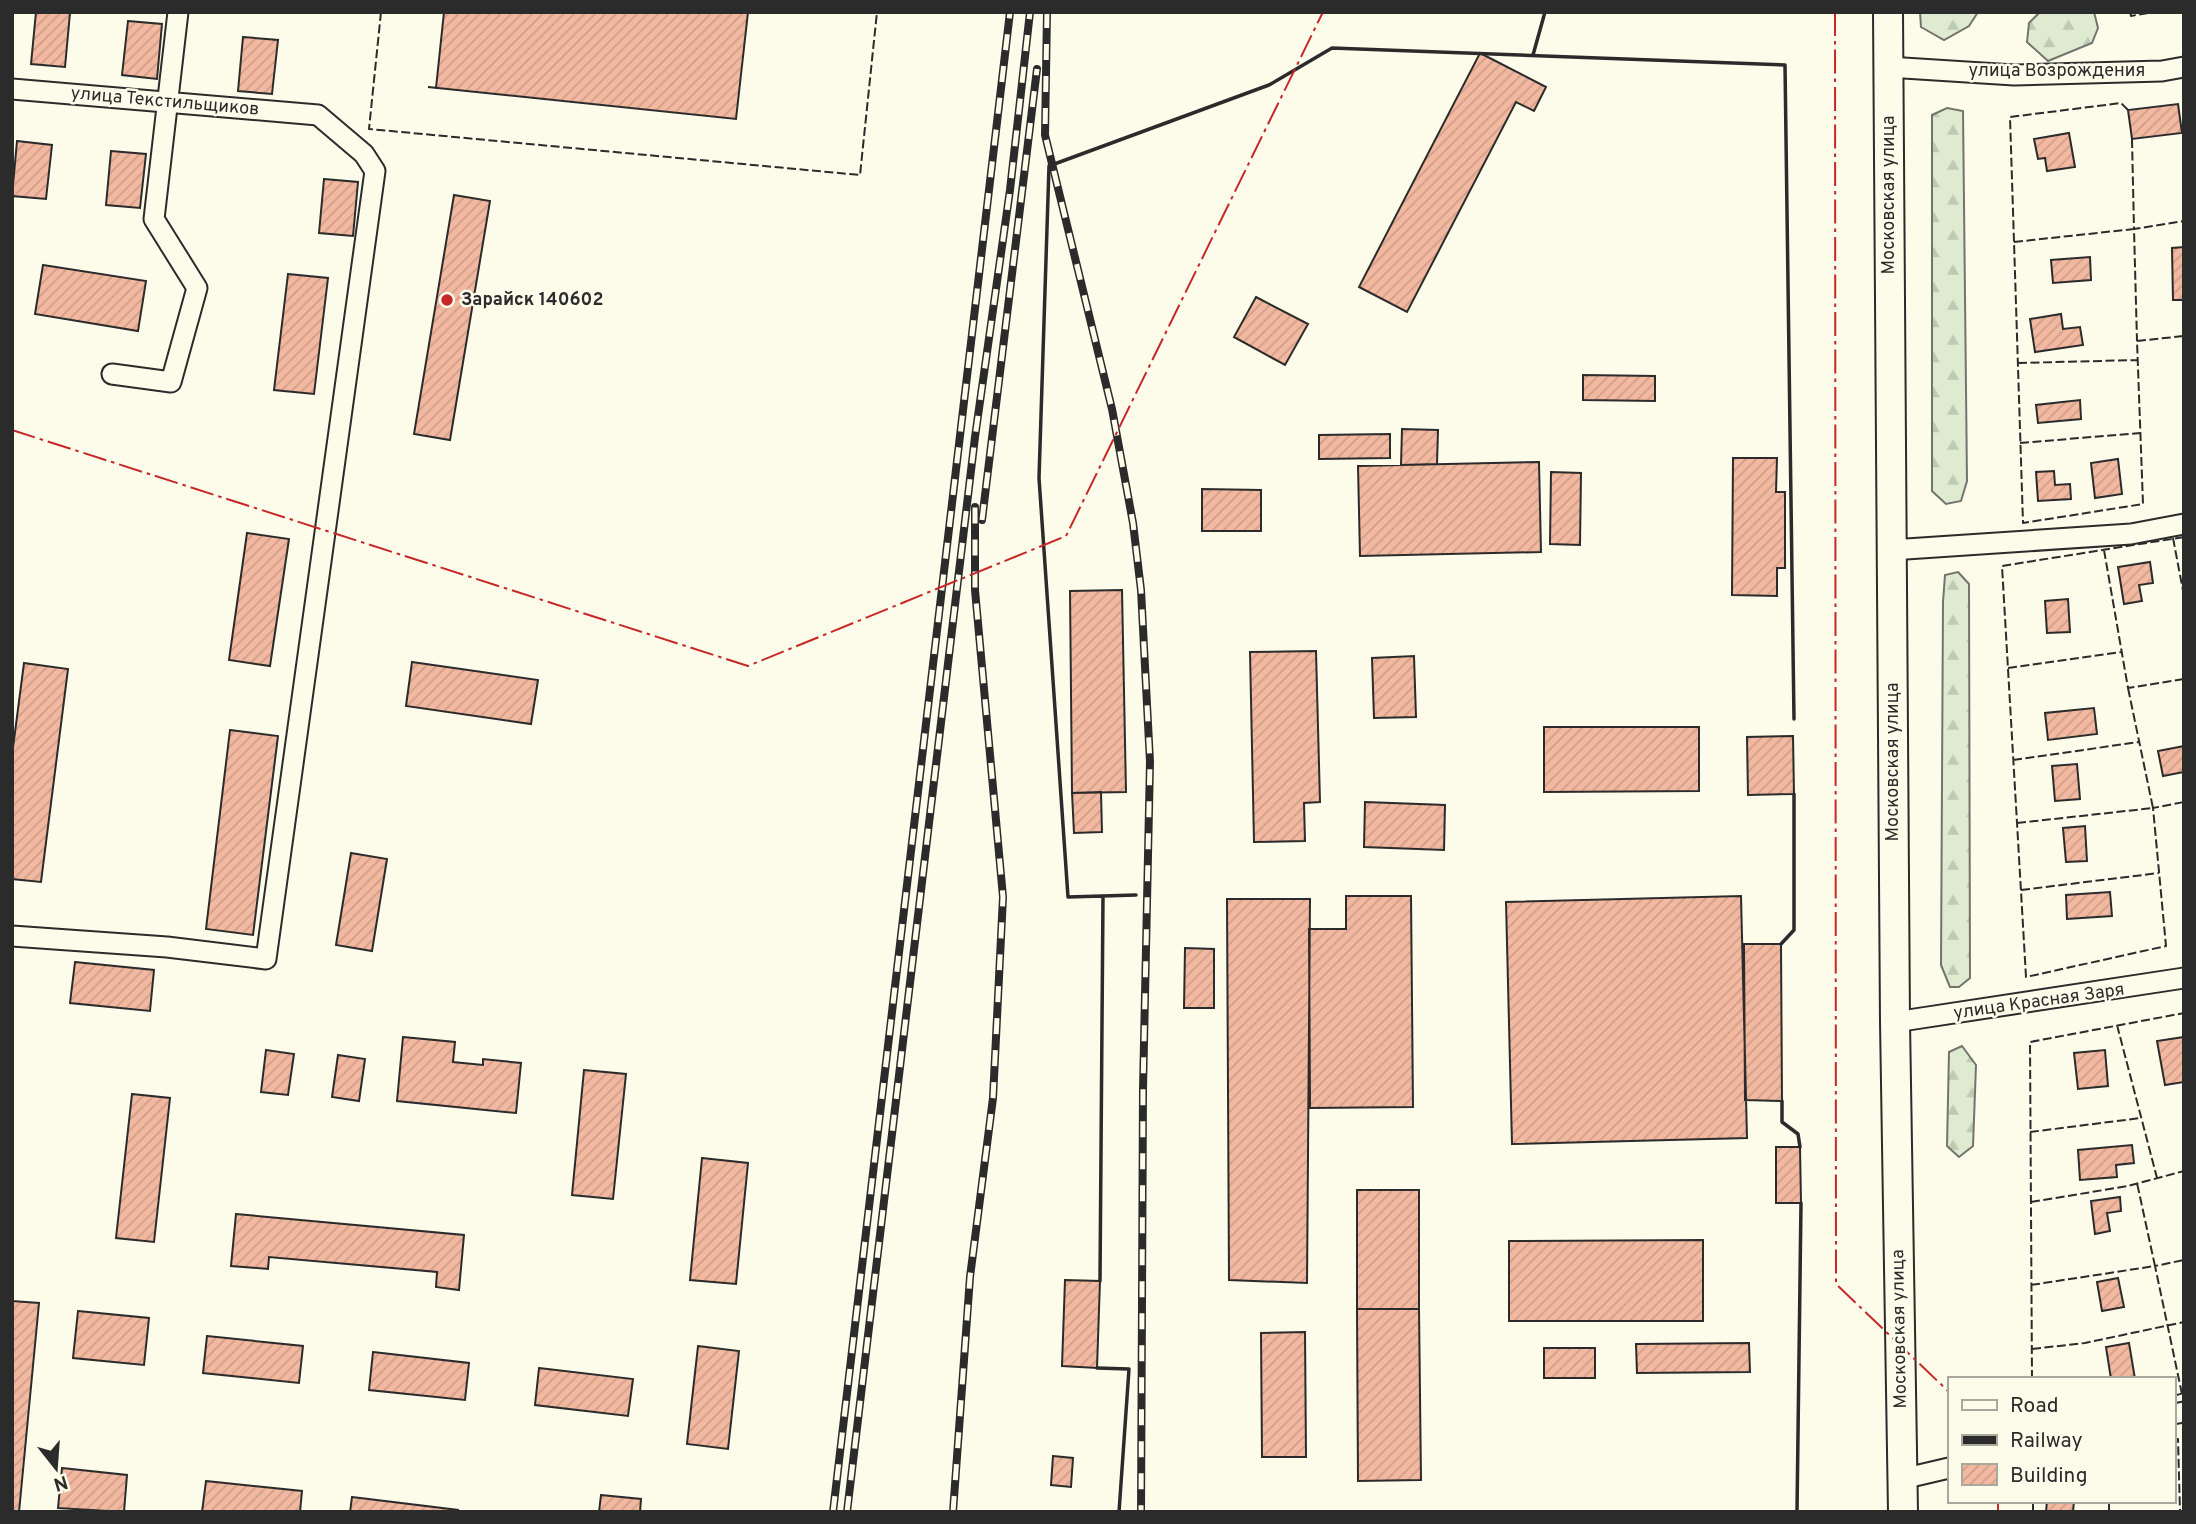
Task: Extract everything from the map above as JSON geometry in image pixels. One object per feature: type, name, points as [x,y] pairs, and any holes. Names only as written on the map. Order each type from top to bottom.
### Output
[{"type":"main road","name":"Московская улица","points":[[1888,12],[1895,1022],[1903,1512]]},
{"type":"street","points":[[111,374],[171,382],[197,288],[154,219],[178,12]]},
{"type":"street","name":"улица Возрождения","points":[[1888,67],[2014,75],[2162,71],[2184,67]]},
{"type":"street","name":"улица Текстильщиков","points":[[12,89],[318,115],[364,154],[375,171],[266,959],[167,947],[12,936]]},
{"type":"street","points":[[1891,550],[2131,534],[2184,524]]},
{"type":"street","name":"улица Красная Заря","points":[[1895,1022],[2184,978]]},
{"type":"street","points":[[1902,1479],[1948,1468]]},
{"type":"green space","points":[[1920,12],[1978,12],[1969,26],[1944,40],[1921,27]]},
{"type":"green space","points":[[2040,12],[2094,12],[2098,28],[2092,43],[2048,61],[2027,42],[2029,23]]},
{"type":"green space","points":[[1947,108],[1963,111],[1967,481],[1961,501],[1946,504],[1932,491],[1932,115]]},
{"type":"green space","points":[[1958,572],[1969,584],[1970,978],[1959,987],[1950,987],[1941,965],[1943,602],[1945,575]]},
{"type":"green space","points":[[1962,1046],[1976,1065],[1973,1146],[1959,1157],[1947,1146],[1949,1052]]},
{"type":"building","points":[[36,12],[70,13],[65,67],[31,64]]},
{"type":"building","points":[[444,12],[748,12],[736,119],[436,88]]},
{"type":"building","points":[[128,21],[162,24],[157,79],[122,75]]},
{"type":"building","points":[[243,37],[278,40],[272,94],[238,91]]},
{"type":"building","points":[[1480,53],[1546,87],[1534,111],[1516,102],[1407,312],[1359,287]]},
{"type":"building","points":[[2178,104],[2182,133],[2132,139],[2128,110]]},
{"type":"building","points":[[2069,133],[2075,167],[2047,171],[2045,158],[2038,159],[2034,139]]},
{"type":"building","points":[[17,141],[52,145],[46,199],[12,196]]},
{"type":"building","points":[[111,151],[146,154],[140,208],[106,205]]},
{"type":"building","points":[[324,179],[358,182],[353,236],[319,233]]},
{"type":"building","points":[[454,195],[490,201],[450,440],[414,434]]},
{"type":"building","points":[[2184,247],[2184,300],[2173,300],[2172,248]]},
{"type":"building","points":[[2090,257],[2091,280],[2053,283],[2051,260]]},
{"type":"building","points":[[43,265],[146,281],[138,331],[35,314]]},
{"type":"building","points":[[288,274],[328,278],[314,394],[274,390]]},
{"type":"building","points":[[1256,297],[1308,324],[1285,365],[1234,337]]},
{"type":"building","points":[[2061,314],[2063,329],[2080,327],[2083,345],[2035,352],[2030,319]]},
{"type":"building","points":[[1583,375],[1655,376],[1655,401],[1583,400]]},
{"type":"building","points":[[2080,400],[2081,419],[2038,423],[2036,405]]},
{"type":"building","points":[[1402,429],[1438,430],[1437,464],[1401,465]]},
{"type":"building","points":[[1390,434],[1390,458],[1319,459],[1319,435]]},
{"type":"building","points":[[1733,458],[1777,458],[1776,492],[1785,492],[1785,568],[1777,568],[1777,596],[1732,595]]},
{"type":"building","points":[[2118,459],[2122,494],[2095,498],[2091,463]]},
{"type":"building","points":[[1539,462],[1541,552],[1360,556],[1358,466]]},
{"type":"building","points":[[2054,471],[2055,485],[2070,484],[2071,499],[2038,501],[2036,472]]},
{"type":"building","points":[[1551,472],[1581,473],[1580,545],[1550,544]]},
{"type":"building","points":[[1202,489],[1261,490],[1261,531],[1202,531]]},
{"type":"building","points":[[247,533],[289,539],[270,666],[229,660]]},
{"type":"building","points":[[2150,562],[2153,583],[2139,585],[2142,601],[2124,604],[2118,567]]},
{"type":"building","points":[[1122,590],[1126,792],[1072,793],[1070,591]]},
{"type":"building","points":[[2068,599],[2070,632],[2047,633],[2045,601]]},
{"type":"building","points":[[1316,651],[1320,802],[1304,803],[1305,841],[1254,842],[1250,652]]},
{"type":"building","points":[[1414,656],[1416,717],[1374,718],[1372,658]]},
{"type":"building","points":[[412,662],[538,680],[531,724],[406,706]]},
{"type":"building","points":[[24,663],[68,669],[41,882],[12,879],[12,755]]},
{"type":"building","points":[[2094,708],[2097,734],[2048,740],[2045,713]]},
{"type":"building","points":[[1544,727],[1699,727],[1699,791],[1544,792]]},
{"type":"building","points":[[230,730],[278,736],[253,935],[206,929]]},
{"type":"building","points":[[1793,736],[1794,794],[1748,795],[1747,737]]},
{"type":"building","points":[[2184,746],[2184,772],[2163,776],[2158,751]]},
{"type":"building","points":[[2077,764],[2080,799],[2055,801],[2052,766]]},
{"type":"building","points":[[1101,792],[1102,832],[1074,833],[1072,793]]},
{"type":"building","points":[[1365,802],[1445,805],[1444,850],[1364,847]]},
{"type":"building","points":[[2085,826],[2087,861],[2066,862],[2063,828]]},
{"type":"building","points":[[351,853],[387,859],[372,951],[336,945]]},
{"type":"building","points":[[2110,892],[2112,916],[2067,919],[2066,895]]},
{"type":"building","points":[[1346,896],[1411,896],[1413,1107],[1310,1108],[1309,929],[1346,929]]},
{"type":"building","points":[[1741,896],[1747,1138],[1512,1144],[1506,902]]},
{"type":"building","points":[[1227,899],[1310,899],[1307,1283],[1229,1280]]},
{"type":"building","points":[[1744,944],[1781,944],[1782,1101],[1745,1100]]},
{"type":"building","points":[[1185,948],[1214,949],[1214,1008],[1184,1008]]},
{"type":"building","points":[[75,962],[154,970],[150,1011],[70,1003]]},
{"type":"building","points":[[403,1037],[455,1042],[453,1062],[483,1065],[483,1059],[521,1063],[516,1113],[397,1101]]},
{"type":"building","points":[[2184,1037],[2184,1082],[2165,1085],[2157,1041]]},
{"type":"building","points":[[266,1050],[294,1054],[288,1095],[261,1092]]},
{"type":"building","points":[[2105,1050],[2108,1086],[2078,1089],[2074,1053]]},
{"type":"building","points":[[338,1055],[365,1059],[359,1101],[332,1097]]},
{"type":"building","points":[[584,1070],[626,1074],[613,1199],[572,1195]]},
{"type":"building","points":[[132,1094],[170,1098],[154,1242],[116,1238]]},
{"type":"building","points":[[2132,1145],[2134,1163],[2116,1165],[2117,1177],[2080,1180],[2078,1150]]},
{"type":"building","points":[[1776,1147],[1800,1147],[1801,1203],[1776,1203]]},
{"type":"building","points":[[702,1158],[748,1163],[736,1284],[690,1280]]},
{"type":"building","points":[[1357,1190],[1419,1190],[1419,1309],[1357,1309]]},
{"type":"building","points":[[2120,1197],[2121,1211],[2107,1213],[2110,1231],[2095,1234],[2091,1201]]},
{"type":"building","points":[[236,1214],[464,1235],[459,1290],[436,1287],[437,1272],[269,1257],[268,1269],[231,1266]]},
{"type":"building","points":[[1703,1240],[1703,1321],[1509,1321],[1509,1241]]},
{"type":"building","points":[[2118,1278],[2124,1307],[2102,1311],[2097,1282]]},
{"type":"building","points":[[1065,1280],[1100,1281],[1097,1368],[1062,1366]]},
{"type":"building","points":[[12,1301],[39,1303],[19,1512],[12,1512]]},
{"type":"building","points":[[1357,1309],[1419,1309],[1421,1480],[1358,1481]]},
{"type":"building","points":[[78,1311],[149,1318],[144,1365],[73,1358]]},
{"type":"building","points":[[1305,1332],[1306,1457],[1262,1457],[1261,1333]]},
{"type":"building","points":[[207,1336],[303,1346],[299,1383],[203,1373]]},
{"type":"building","points":[[1749,1343],[1750,1372],[1637,1373],[1636,1344]]},
{"type":"building","points":[[2129,1343],[2135,1377],[2111,1377],[2106,1347]]},
{"type":"building","points":[[698,1346],[739,1351],[728,1449],[687,1444]]},
{"type":"building","points":[[1544,1348],[1595,1348],[1595,1378],[1544,1378]]},
{"type":"building","points":[[373,1352],[469,1363],[465,1400],[369,1390]]},
{"type":"building","points":[[539,1368],[633,1379],[628,1416],[535,1405]]},
{"type":"building","points":[[1053,1456],[1073,1458],[1071,1487],[1051,1485]]},
{"type":"building","points":[[62,1468],[127,1475],[124,1512],[58,1508]]},
{"type":"building","points":[[206,1481],[302,1491],[300,1512],[202,1512]]},
{"type":"building","points":[[601,1495],[641,1499],[640,1512],[599,1512]]},
{"type":"building","points":[[352,1497],[458,1510],[458,1512],[350,1512]]},
{"type":"building","points":[[2047,1503],[2074,1503],[2073,1512],[2046,1512]]},
{"type":"railway","points":[[833,1512],[1010,12]]},
{"type":"railway","points":[[847,1512],[975,437],[1010,190],[1030,12]]},
{"type":"railway","points":[[1047,12],[1045,135],[1112,409],[1133,523],[1141,590],[1150,762],[1143,1089],[1141,1512]]},
{"type":"railway","points":[[982,520],[1037,69]]},
{"type":"railway","points":[[953,1512],[970,1277],[993,1098],[1003,897],[975,590],[975,507]]},
{"type":"fence","points":[[381,12],[369,129],[860,175],[877,12]]},
{"type":"fence","points":[[2130,12],[2131,16],[2153,12]]},
{"type":"fence","points":[[2128,110],[2121,103],[2010,117],[2023,523],[2143,504],[2137,341],[2184,336]]},
{"type":"fence","points":[[2132,139],[2134,229],[2184,221]]},
{"type":"fence","points":[[2014,242],[2134,229],[2137,341]]},
{"type":"fence","points":[[2018,363],[2138,360]]},
{"type":"fence","points":[[2020,443],[2140,433]]},
{"type":"fence","points":[[2184,537],[2002,566],[2026,977],[2166,946],[2153,808],[2184,802]]},
{"type":"fence","points":[[2173,538],[2184,596]]},
{"type":"fence","points":[[2104,550],[2128,688],[2184,679]]},
{"type":"fence","points":[[2008,668],[2122,652]]},
{"type":"fence","points":[[2017,823],[2153,808],[2128,688]]},
{"type":"fence","points":[[2013,760],[2139,742]]},
{"type":"fence","points":[[2021,890],[2159,873]]},
{"type":"fence","points":[[2032,1377],[2030,1042],[2184,1013]]},
{"type":"fence","points":[[2117,1025],[2157,1178]]},
{"type":"fence","points":[[2030,1132],[2141,1118]]},
{"type":"fence","points":[[2031,1202],[2128,1186],[2184,1171]]},
{"type":"fence","points":[[2031,1285],[2155,1266],[2137,1183]]},
{"type":"fence","points":[[2182,1394],[2155,1266],[2184,1260]]},
{"type":"fence","points":[[2032,1349],[2085,1343],[2184,1322]]},
{"type":"fence","points":[[2175,1395],[2184,1393]]},
{"type":"fence","points":[[2175,1440],[2178,1439],[2180,1512]]},
{"type":"fence","points":[[2033,1503],[2033,1512]]},
{"type":"fence","points":[[2109,1503],[2109,1512]]},
{"type":"wall","points":[[1533,55],[1545,12]]},
{"type":"wall","points":[[1136,895],[1068,897],[1039,478],[1049,166],[1269,85],[1332,48],[1785,65],[1794,719]]},
{"type":"wall","points":[[1781,944],[1794,930],[1794,794]]},
{"type":"wall","points":[[1100,1281],[1103,896]]},
{"type":"wall","points":[[1782,1101],[1782,1122],[1798,1134],[1800,1147]]},
{"type":"wall","points":[[1797,1512],[1801,1203]]},
{"type":"wall","points":[[1097,1368],[1129,1369],[1119,1512]]},
{"type":"power","points":[[12,430],[748,666],[1066,536],[1323,12]]},
{"type":"power","points":[[1835,12],[1836,1284],[1948,1391]]},
{"type":"power","points":[[1998,1503],[1998,1512]]},
{"type":"place","name":"Зарайск 140602","points":[[447,300]]}]
